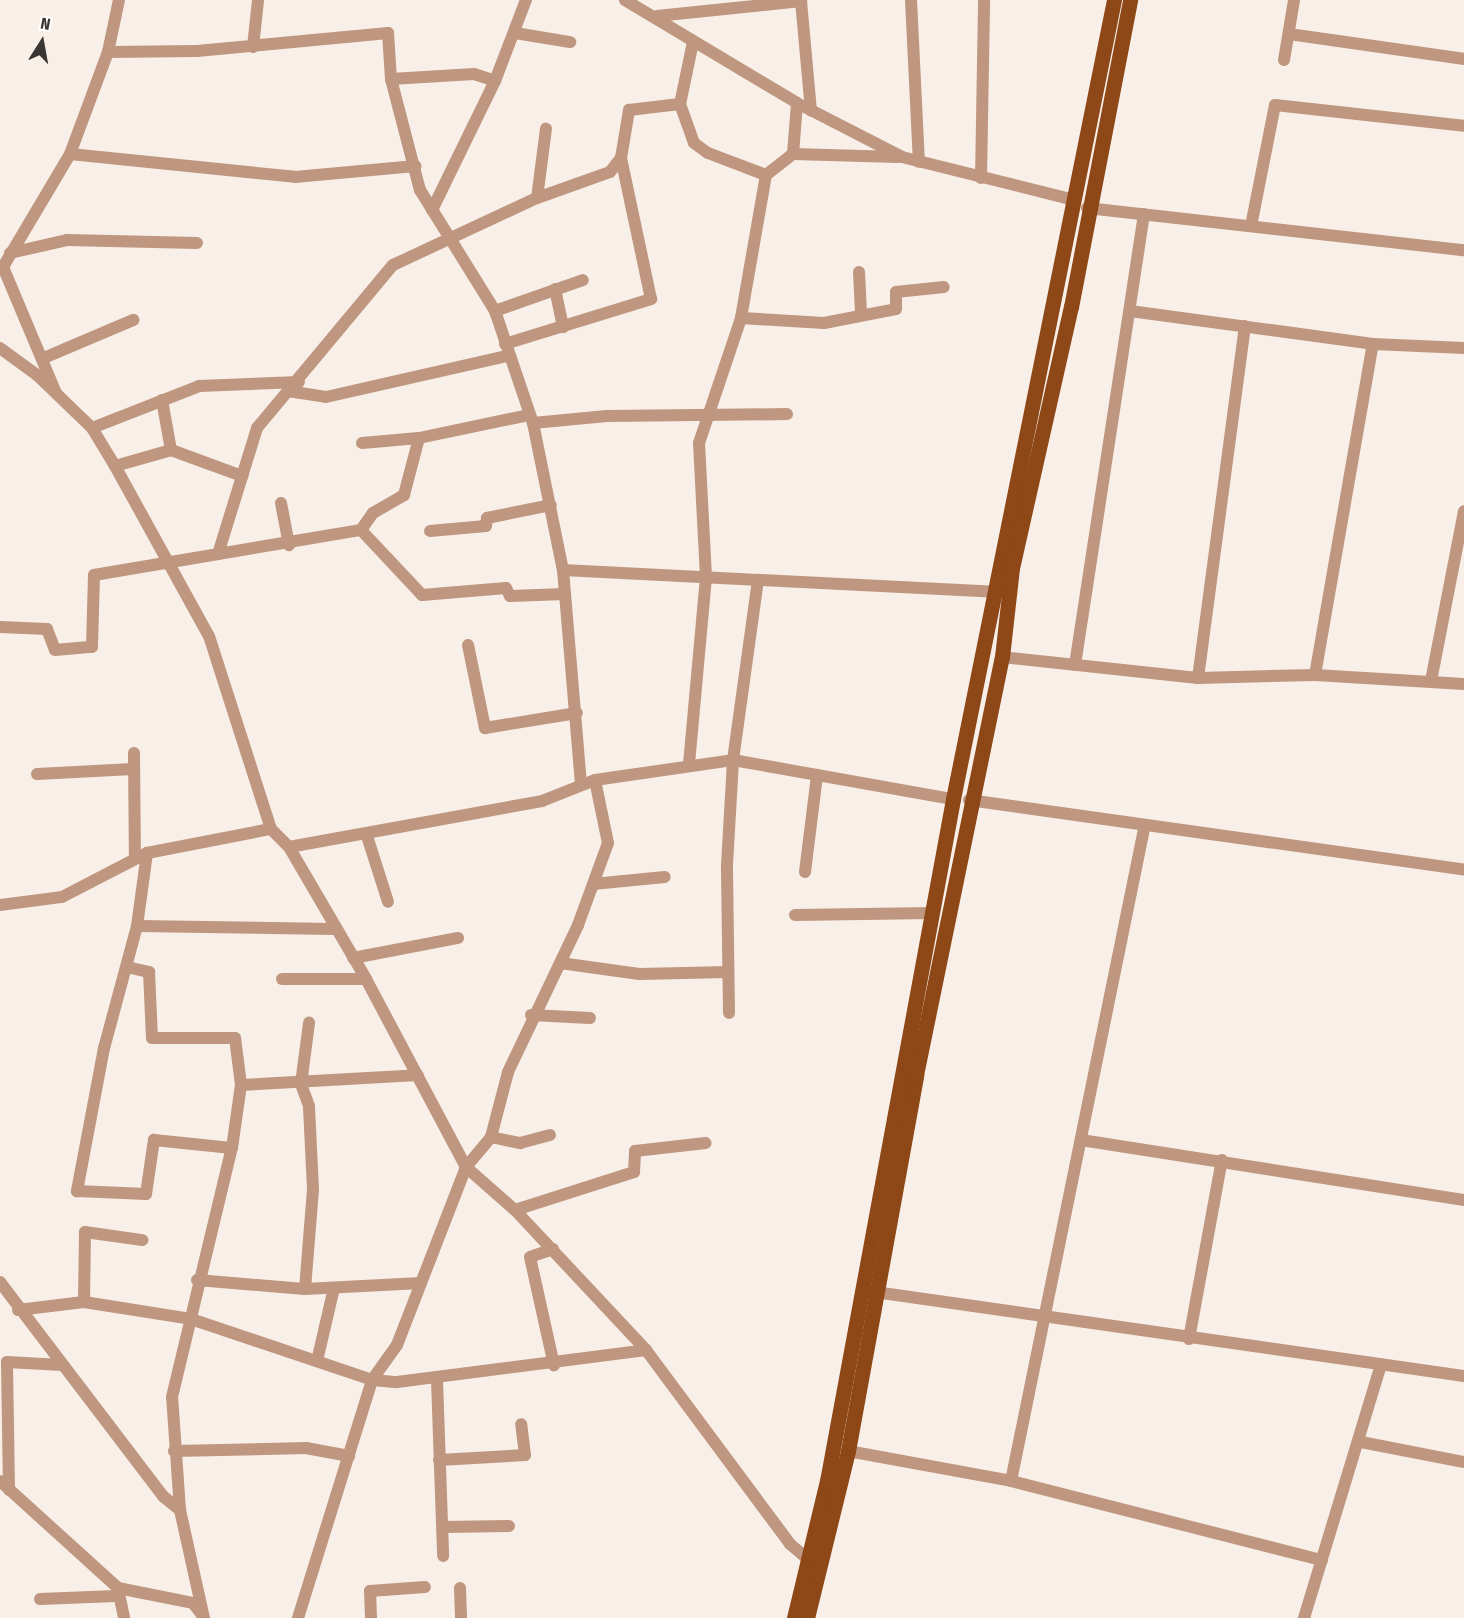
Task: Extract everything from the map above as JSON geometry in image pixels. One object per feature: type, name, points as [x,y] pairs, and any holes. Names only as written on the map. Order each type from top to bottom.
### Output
[{"type":"main road","points":[[807,1618],[848,1451],[880,1293],[969,800],[1002,657],[1012,568],[1071,307],[1081,204],[1114,0]]},
{"type":"main road","points":[[794,1618],[809,1560],[862,1290],[953,799],[994,592],[1081,204],[1130,0]]},
{"type":"street","points":[[0,284],[1,264],[70,154],[108,52],[119,0]]},
{"type":"street","points":[[253,47],[258,0]]},
{"type":"street","points":[[432,210],[495,81],[526,0]]},
{"type":"street","points":[[625,0],[657,16],[693,42],[811,111],[902,158]]},
{"type":"street","points":[[911,0],[919,162]]},
{"type":"street","points":[[981,178],[984,0]]},
{"type":"street","points":[[1284,60],[1294,0]]},
{"type":"street","points":[[657,16],[801,1],[811,111]]},
{"type":"street","points":[[108,52],[253,47],[387,33],[391,79],[416,166],[420,190],[447,238],[495,311],[506,350],[531,419],[563,570],[577,713],[581,784]]},
{"type":"street","points":[[515,33],[570,42]]},
{"type":"street","points":[[1289,34],[1464,59]]},
{"type":"street","points":[[693,42],[680,104],[694,143],[766,175]]},
{"type":"street","points":[[391,79],[474,74],[495,81]]},
{"type":"street","points":[[793,154],[797,103]]},
{"type":"street","points":[[288,391],[326,397],[506,350],[563,327],[651,299],[621,158],[629,110],[680,104]]},
{"type":"street","points":[[1251,226],[1275,105],[1464,126]]},
{"type":"street","points":[[537,198],[546,129]]},
{"type":"street","points":[[70,154],[295,177],[416,166]]},
{"type":"street","points":[[689,764],[706,577],[699,444],[741,318],[766,175],[793,154],[902,158],[1081,204],[1144,214],[1464,250]]},
{"type":"street","points":[[218,554],[257,428],[288,391],[299,382],[393,265],[537,198],[610,172],[621,158]]},
{"type":"street","points":[[1075,665],[1144,214]]},
{"type":"street","points":[[10,253],[68,240],[196,243]]},
{"type":"street","points":[[1,264],[45,357],[57,396]]},
{"type":"street","points":[[859,272],[861,313]]},
{"type":"street","points":[[495,311],[583,280]]},
{"type":"street","points":[[741,318],[824,323],[861,313],[896,309],[896,292],[944,287]]},
{"type":"street","points":[[555,289],[563,327]]},
{"type":"street","points":[[1130,311],[1373,344],[1464,348]]},
{"type":"street","points":[[45,357],[133,320]]},
{"type":"street","points":[[1198,678],[1245,326]]},
{"type":"street","points":[[1315,675],[1373,344]]},
{"type":"street","points":[[0,348],[92,428],[115,466],[208,636],[271,828],[289,847],[334,929],[366,978],[466,1167],[515,1210],[646,1350],[790,1544],[809,1560]]},
{"type":"street","points":[[92,428],[198,386],[299,382]]},
{"type":"street","points":[[162,400],[171,450]]},
{"type":"street","points":[[362,443],[419,438],[531,419],[709,413],[787,414]]},
{"type":"street","points":[[0,627],[47,628],[55,650],[92,647],[94,575],[170,565],[218,554],[289,545],[361,530],[373,513],[404,495],[419,438]]},
{"type":"street","points":[[115,466],[171,450],[243,476]]},
{"type":"street","points":[[280,503],[289,545]]},
{"type":"street","points":[[430,531],[486,526],[487,518],[551,505]]},
{"type":"street","points":[[1431,681],[1464,511]]},
{"type":"street","points":[[361,530],[422,595],[506,588],[510,596],[565,594]]},
{"type":"street","points":[[563,570],[994,592]]},
{"type":"street","points":[[729,1013],[733,760],[758,580]]},
{"type":"street","points":[[468,645],[485,728],[577,713]]},
{"type":"street","points":[[1002,657],[1198,678],[1315,675],[1464,684]]},
{"type":"street","points":[[134,753],[135,858]]},
{"type":"street","points":[[289,847],[367,836],[542,801],[595,780],[689,764],[733,760],[953,799]]},
{"type":"street","points":[[37,774],[134,769]]},
{"type":"street","points":[[805,872],[817,776]]},
{"type":"street","points":[[298,1618],[372,1380],[397,1345],[466,1167],[491,1137],[507,1072],[531,1015],[560,963],[608,843],[595,780]]},
{"type":"street","points":[[969,800],[1144,829],[1237,836],[1464,870]]},
{"type":"street","points":[[0,905],[62,897],[147,853],[271,828]]},
{"type":"street","points":[[1011,1481],[1144,829]]},
{"type":"street","points":[[367,836],[388,902]]},
{"type":"street","points":[[147,853],[137,926],[104,1048],[77,1191],[146,1194],[154,1140],[232,1148]]},
{"type":"street","points":[[593,884],[665,877]]},
{"type":"street","points":[[795,915],[932,913]]},
{"type":"street","points":[[137,926],[334,929]]},
{"type":"street","points":[[353,958],[458,938]]},
{"type":"street","points":[[560,963],[639,974],[728,972]]},
{"type":"street","points":[[127,967],[149,972],[152,1038],[235,1038],[241,1085],[232,1148],[197,1280],[191,1319],[172,1397],[174,1451],[180,1510],[204,1618]]},
{"type":"street","points":[[282,979],[366,978]]},
{"type":"street","points":[[531,1015],[590,1018]]},
{"type":"street","points":[[305,1289],[313,1189],[310,1118],[301,1084],[309,1023]]},
{"type":"street","points":[[241,1085],[301,1084],[418,1075]]},
{"type":"street","points":[[491,1137],[520,1143],[550,1135]]},
{"type":"street","points":[[1081,1140],[1222,1160],[1464,1200]]},
{"type":"street","points":[[515,1210],[634,1172],[635,1151],[706,1143]]},
{"type":"street","points":[[1189,1339],[1222,1160]]},
{"type":"street","points":[[84,1302],[85,1232],[142,1240]]},
{"type":"street","points":[[553,1250],[530,1257],[554,1365]]},
{"type":"street","points":[[197,1280],[305,1289],[421,1283]]},
{"type":"street","points":[[0,1282],[18,1310],[164,1497],[180,1510]]},
{"type":"street","points":[[317,1361],[334,1288]]},
{"type":"street","points":[[862,1290],[1189,1339],[1464,1376]]},
{"type":"street","points":[[18,1310],[84,1302],[191,1319],[372,1380],[437,1380],[646,1350]]},
{"type":"street","points":[[62,1365],[7,1362],[4,1485],[117,1592],[124,1618]]},
{"type":"street","points":[[1304,1618],[1361,1442],[1381,1364]]},
{"type":"street","points":[[437,1380],[443,1556]]},
{"type":"street","points":[[439,1460],[525,1455],[521,1424]]},
{"type":"street","points":[[1361,1442],[1464,1462]]},
{"type":"street","points":[[174,1451],[306,1448],[349,1456]]},
{"type":"street","points":[[848,1451],[1011,1481],[1322,1560]]},
{"type":"street","points":[[443,1527],[509,1526]]},
{"type":"street","points":[[370,1618],[370,1591],[425,1587]]},
{"type":"street","points":[[460,1588],[461,1618]]},
{"type":"street","points":[[40,1599],[117,1592],[193,1603],[204,1618]]}]
